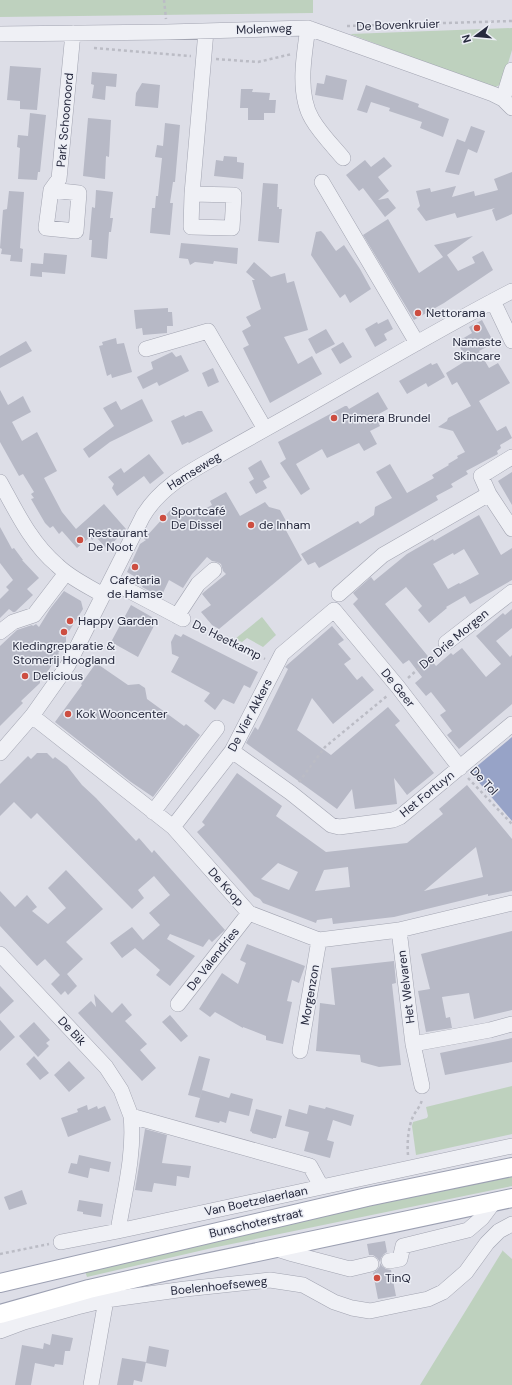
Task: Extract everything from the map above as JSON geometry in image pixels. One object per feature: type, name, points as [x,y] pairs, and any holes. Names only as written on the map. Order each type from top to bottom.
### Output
[{"type":"main road","name":"Bunschoterstraat","points":[[0,1283],[367,1197],[512,1167]]},
{"type":"main road","points":[[0,1314],[89,1289],[512,1198]]},
{"type":"street","name":"Molenweg","points":[[0,34],[72,40],[167,32],[308,28],[493,94],[508,104]]},
{"type":"street","points":[[308,28],[304,51],[303,76],[306,104],[313,121],[343,158]]},
{"type":"street","points":[[192,194],[234,195],[232,228],[191,227],[192,194],[206,31]]},
{"type":"street","name":"Park Schoonoord","points":[[51,190],[79,193],[76,231],[46,228],[51,190],[59,179],[72,40]]},
{"type":"street","points":[[508,104],[512,70]]},
{"type":"street","points":[[322,182],[417,343]]},
{"type":"street","name":"Hamseweg","points":[[0,753],[32,716],[62,676],[143,516],[158,495],[184,476],[265,429],[512,291]]},
{"type":"street","points":[[493,301],[512,342]]},
{"type":"street","points":[[146,349],[208,331],[265,429]]},
{"type":"street","points":[[512,457],[481,476],[489,494],[512,530]]},
{"type":"street","points":[[0,482],[30,534],[49,557],[66,573],[103,595]]},
{"type":"street","points":[[339,594],[383,555],[489,494]]},
{"type":"street","name":"De Heetkamp","points":[[110,581],[180,618],[198,584],[214,570]]},
{"type":"street","points":[[0,632],[13,622],[34,615],[66,573]]},
{"type":"street","name":"De Drie Morgen","points":[[446,643],[512,592]]},
{"type":"street","name":"De Vier Akkers","points":[[173,827],[232,751],[282,654],[334,610]]},
{"type":"street","name":"De Geer","points":[[334,610],[398,687],[460,768]]},
{"type":"street","name":"De Koop","points":[[32,716],[173,827],[249,913],[319,940],[399,930],[512,903]]},
{"type":"street","name":"Het Fortuyn","points":[[232,751],[291,793],[331,825],[339,827],[393,820],[400,817],[512,724]]},
{"type":"street","points":[[153,812],[217,728]]},
{"type":"street","points":[[196,756],[217,770]]},
{"type":"street","name":"De Valendries","points":[[178,1004],[249,913]]},
{"type":"street","name":"Het Welvaren","points":[[399,930],[413,1044],[422,1086]]},
{"type":"street","name":"Morgenzon","points":[[300,1051],[319,940]]},
{"type":"street","name":"De Bik","points":[[0,954],[106,1067],[121,1090],[131,1116],[133,1131],[118,1231]]},
{"type":"street","points":[[413,1044],[490,1030],[512,1024]]},
{"type":"street","points":[[131,1116],[310,1166],[321,1186]]},
{"type":"street","name":"Van Boetzelaerlaan","points":[[61,1242],[118,1231],[321,1186],[410,1169],[512,1146]]},
{"type":"street","points":[[389,1261],[400,1259],[403,1246],[468,1230],[482,1218],[494,1202]]},
{"type":"street","name":"Boelenhoefseweg","points":[[106,1300],[185,1289],[270,1280],[303,1285],[334,1302],[352,1308],[370,1311],[428,1299],[443,1292],[466,1272],[487,1243],[499,1231],[512,1224]]},
{"type":"street","points":[[274,1248],[350,1269],[371,1264]]},
{"type":"street","points":[[0,1331],[40,1318],[106,1300],[92,1385]]},
{"type":"path","points":[[164,0],[167,32]]},
{"type":"path","name":"De Bovenkruier","points":[[339,27],[512,21]]},
{"type":"path","points":[[72,40],[204,58],[258,62],[304,51]]},
{"type":"path","name":"De Heetkamp","points":[[180,618],[276,665]]},
{"type":"path","name":"De Drie Morgen","points":[[291,793],[325,747],[398,687],[446,643]]},
{"type":"path","name":"De Tol","points":[[460,768],[512,824]]},
{"type":"path","points":[[410,1169],[408,1153],[409,1127],[412,1118],[422,1102],[422,1086]]},
{"type":"path","points":[[0,1254],[61,1242]]},
{"type":"green space","points":[[0,0],[313,0],[313,13],[0,17]]},
{"type":"green space","points":[[512,28],[512,50],[502,84],[493,88],[350,34]]},
{"type":"green space","points":[[262,617],[276,635],[263,647],[247,638],[242,642],[235,639]]},
{"type":"green space","points":[[512,1086],[512,1134],[416,1155],[412,1126],[413,1122],[427,1118],[426,1107]]},
{"type":"green space","points":[[512,1174],[512,1186],[212,1248],[87,1277],[85,1271],[241,1234]]},
{"type":"green space","points":[[503,1250],[512,1259],[512,1385],[420,1385]]},
{"type":"water","points":[[512,737],[512,821],[470,772]]},
{"type":"building","points":[[10,66],[41,68],[37,110],[20,109],[20,101],[7,100]]},
{"type":"building","points":[[92,72],[117,74],[116,87],[106,86],[105,100],[92,98],[94,85],[91,84]]},
{"type":"building","points":[[326,75],[347,80],[343,100],[315,95],[317,83],[324,84]]},
{"type":"building","points":[[142,83],[160,85],[158,108],[135,106],[136,93]]},
{"type":"building","points":[[366,85],[419,104],[418,107],[449,119],[443,137],[420,128],[422,122],[389,111],[390,108],[371,102],[367,113],[357,110]]},
{"type":"building","points":[[241,89],[253,89],[252,92],[270,93],[269,100],[276,100],[275,113],[264,113],[264,120],[248,120],[248,108],[240,108]]},
{"type":"building","points":[[30,113],[46,115],[40,172],[38,172],[37,180],[18,179],[20,148],[17,147],[18,135],[28,136]]},
{"type":"building","points":[[88,118],[111,120],[109,157],[106,156],[105,179],[83,176]]},
{"type":"building","points":[[165,123],[180,125],[175,182],[173,182],[170,203],[173,203],[170,235],[150,233],[152,208],[155,208],[156,196],[158,196],[162,158],[155,157],[157,145],[163,146]]},
{"type":"building","points":[[471,126],[485,131],[477,153],[468,149],[459,175],[445,172],[457,139],[465,142]]},
{"type":"building","points":[[224,156],[237,157],[237,162],[244,163],[243,179],[214,176],[216,160],[223,161]]},
{"type":"building","points":[[384,157],[392,166],[378,177],[389,191],[378,200],[388,198],[396,208],[385,217],[363,188],[359,191],[346,175],[365,160],[371,167]]},
{"type":"building","points":[[512,172],[512,214],[496,221],[492,210],[495,208],[457,218],[455,213],[426,221],[417,209],[420,206],[416,191],[430,188],[431,192],[456,186],[452,197],[474,191],[475,196],[498,190],[494,179]]},
{"type":"building","points":[[263,183],[278,184],[277,207],[282,209],[279,243],[258,241]]},
{"type":"building","points":[[96,190],[113,192],[110,218],[113,218],[111,232],[109,232],[107,259],[91,257],[92,240],[89,240],[92,207],[95,208]]},
{"type":"building","points":[[9,191],[24,192],[20,248],[23,249],[22,262],[10,261],[11,255],[1,254],[2,249],[0,248],[3,210],[7,209]]},
{"type":"building","points":[[388,219],[419,273],[443,257],[434,245],[473,236],[447,255],[458,271],[475,263],[472,257],[483,251],[493,270],[444,303],[414,320],[363,235]]},
{"type":"building","points":[[321,231],[336,251],[344,245],[371,289],[350,303],[345,294],[340,298],[311,255],[316,232]]},
{"type":"building","points":[[181,243],[238,248],[237,264],[214,261],[213,264],[195,262],[190,265],[188,259],[179,258]]},
{"type":"building","points":[[44,253],[67,255],[65,274],[42,272],[42,277],[30,276],[31,263],[43,264]]},
{"type":"building","points":[[254,262],[271,277],[285,273],[287,283],[294,281],[308,330],[284,337],[298,364],[312,356],[322,374],[270,403],[243,348],[249,345],[242,331],[251,326],[246,317],[261,309],[252,280],[255,280],[246,272]]},
{"type":"building","points":[[168,308],[168,312],[172,312],[173,326],[167,326],[167,333],[143,335],[142,328],[136,329],[134,310]]},
{"type":"building","points":[[388,319],[393,329],[384,334],[387,340],[375,347],[365,329],[377,322],[378,324]]},
{"type":"building","points":[[482,320],[494,343],[479,351],[489,368],[498,363],[510,383],[479,401],[497,431],[506,426],[512,438],[500,445],[501,448],[497,451],[498,454],[466,471],[468,474],[451,484],[453,487],[436,496],[438,500],[319,568],[315,562],[308,565],[301,554],[358,521],[360,524],[374,515],[375,507],[392,498],[376,472],[390,464],[407,493],[434,478],[432,475],[449,465],[448,464],[458,458],[457,456],[465,452],[453,431],[438,427],[447,421],[448,418],[471,406],[457,382],[452,385],[446,373],[467,360],[457,342],[472,333],[469,327]]},
{"type":"building","points":[[326,329],[335,344],[316,354],[308,339]]},
{"type":"building","points":[[116,338],[117,344],[124,343],[132,372],[112,378],[111,374],[107,376],[99,346],[103,345],[102,342]]},
{"type":"building","points":[[26,341],[32,351],[0,368],[0,356]]},
{"type":"building","points":[[343,342],[352,357],[340,364],[331,349]]},
{"type":"building","points":[[172,352],[176,357],[181,355],[189,371],[159,386],[157,382],[143,389],[137,377],[153,369],[151,362]]},
{"type":"building","points":[[431,363],[432,365],[437,363],[445,377],[428,387],[426,383],[407,394],[399,381]]},
{"type":"building","points":[[213,368],[219,382],[208,387],[202,373]]},
{"type":"building","points":[[0,390],[8,405],[23,396],[31,412],[12,422],[22,441],[37,432],[57,471],[44,478],[62,512],[76,529],[104,504],[126,529],[107,549],[96,537],[92,540],[90,537],[77,548],[62,531],[59,534],[53,526],[50,528],[45,523],[31,499],[34,498],[31,494],[34,492],[23,474],[19,476],[0,442]]},
{"type":"building","points":[[378,392],[388,409],[375,416],[380,426],[370,431],[377,444],[364,451],[359,443],[327,458],[322,449],[296,464],[310,489],[301,495],[280,463],[286,459],[278,442],[345,406],[349,409]]},
{"type":"building","points":[[142,399],[153,421],[110,442],[89,458],[83,449],[114,426],[103,408],[116,401],[121,410]]},
{"type":"building","points":[[198,411],[202,411],[213,431],[182,445],[171,421]]},
{"type":"building","points":[[149,454],[164,473],[150,484],[144,476],[117,496],[112,488],[114,484],[108,477],[121,468],[124,473]]},
{"type":"building","points":[[261,460],[270,477],[263,481],[267,488],[256,494],[249,482],[254,479],[248,468]]},
{"type":"building","points":[[512,472],[512,505],[498,481]]},
{"type":"building","points":[[226,492],[240,516],[265,502],[269,507],[280,510],[286,521],[282,523],[302,560],[219,629],[212,625],[201,612],[211,605],[202,594],[226,574],[223,571],[221,564],[212,561],[207,557],[192,574],[183,588],[169,580],[161,597],[142,587],[144,582],[127,572],[140,544],[146,540],[144,539],[175,505],[190,517],[212,505],[210,501]]},
{"type":"building","points":[[479,515],[501,555],[512,548],[512,580],[470,604],[465,596],[446,607],[447,608],[429,623],[418,610],[422,606],[406,587],[385,604],[436,666],[451,653],[453,655],[462,648],[486,677],[501,664],[476,636],[503,613],[505,615],[512,609],[512,628],[496,641],[510,657],[512,655],[512,704],[459,749],[447,735],[452,731],[440,715],[446,711],[431,692],[426,696],[415,683],[422,677],[409,660],[403,664],[353,604],[358,599],[353,593],[371,577],[374,581],[407,554],[433,539],[434,541]],"holes":[[[464,549],[479,574],[448,589],[433,564]]]},
{"type":"building","points":[[0,527],[12,549],[14,548],[22,560],[39,578],[27,589],[33,595],[15,612],[9,609],[0,618],[0,599],[9,590],[6,587],[13,580],[0,563]]},
{"type":"building","points":[[64,591],[81,601],[83,609],[66,636],[66,645],[58,653],[59,654],[48,671],[40,679],[40,683],[21,701],[23,703],[0,726],[0,646],[17,630],[36,624],[39,627],[50,609]]},
{"type":"building","points":[[131,605],[157,620],[138,657],[111,642]]},
{"type":"building","points":[[332,626],[344,640],[338,644],[351,659],[344,664],[357,680],[362,676],[374,690],[333,724],[312,698],[297,730],[331,755],[388,707],[400,721],[395,725],[434,773],[407,795],[394,778],[397,804],[355,809],[352,789],[337,809],[246,743],[255,727],[258,730],[288,669],[285,667]]},
{"type":"building","points":[[175,634],[181,637],[183,634],[258,672],[250,688],[244,685],[234,704],[223,699],[215,710],[204,701],[210,693],[171,672],[179,657],[172,654],[171,642]]},
{"type":"building","points":[[96,663],[128,685],[139,684],[145,688],[147,699],[184,726],[186,724],[200,735],[153,797],[131,782],[55,722]]},
{"type":"building","points":[[37,753],[47,753],[53,759],[55,757],[67,766],[82,785],[136,841],[139,838],[152,853],[154,850],[225,930],[212,942],[209,939],[203,947],[170,934],[167,939],[195,956],[170,986],[156,975],[160,970],[135,948],[122,958],[110,943],[132,927],[143,940],[160,925],[149,913],[170,895],[154,876],[138,890],[144,898],[132,909],[37,813],[31,819],[14,802],[0,816],[0,784],[28,756],[31,759]]},
{"type":"building","points":[[237,773],[282,806],[276,816],[326,852],[407,843],[443,814],[439,809],[467,785],[512,839],[512,891],[488,896],[488,894],[394,917],[333,924],[332,918],[317,920],[316,923],[263,903],[260,899],[254,896],[197,832],[205,825],[202,822]],"holes":[[[476,847],[483,877],[424,891]],[[278,863],[298,872],[289,890],[261,879]],[[348,867],[350,887],[315,891],[324,870]]]},
{"type":"building","points":[[66,870],[103,909],[66,942],[83,959],[67,974],[77,986],[68,995],[65,991],[61,995],[51,984],[60,975],[45,959],[37,966],[0,926],[0,891],[15,907],[27,895],[37,907],[32,911],[48,924],[66,908],[48,888]]},
{"type":"building","points":[[512,931],[512,1010],[474,1019],[469,993],[442,997],[446,1018],[450,1017],[452,1028],[426,1032],[418,991],[430,989],[421,954]]},
{"type":"building","points":[[247,944],[305,966],[299,983],[292,980],[287,1001],[292,1002],[283,1044],[266,1040],[266,1036],[243,1028],[215,1012],[210,1017],[199,1009],[222,973],[238,984],[246,963],[240,960]]},
{"type":"building","points":[[394,961],[396,983],[392,984],[401,1065],[379,1067],[361,1062],[360,1055],[316,1051],[320,1003],[335,1005],[331,968]]},
{"type":"building","points":[[0,986],[14,1001],[0,1014]]},
{"type":"building","points":[[94,994],[112,1013],[122,1003],[132,1015],[125,1021],[147,1044],[140,1050],[156,1068],[142,1081],[78,1013],[91,1001],[96,1007]]},
{"type":"building","points":[[170,1015],[188,1036],[181,1042],[162,1022]]},
{"type":"building","points":[[0,1020],[15,1037],[0,1051]]},
{"type":"building","points":[[34,1022],[50,1040],[46,1043],[49,1046],[38,1057],[19,1036]]},
{"type":"building","points":[[512,1038],[512,1062],[445,1075],[440,1053]]},
{"type":"building","points":[[34,1056],[49,1073],[40,1080],[26,1064]]},
{"type":"building","points":[[199,1056],[210,1059],[200,1098],[188,1095]]},
{"type":"building","points":[[69,1061],[85,1078],[69,1092],[54,1075]]},
{"type":"building","points":[[202,1090],[229,1098],[231,1093],[253,1099],[249,1116],[229,1111],[226,1123],[220,1121],[219,1123],[195,1117]]},
{"type":"building","points":[[87,1105],[88,1110],[97,1106],[98,1109],[105,1106],[111,1120],[68,1137],[61,1118],[78,1112],[77,1109]]},
{"type":"building","points":[[309,1105],[325,1109],[326,1107],[354,1115],[351,1126],[333,1120],[327,1140],[334,1142],[330,1158],[304,1151],[309,1132],[285,1126],[289,1109],[307,1114]]},
{"type":"building","points":[[256,1109],[282,1116],[276,1138],[273,1139],[252,1133],[250,1131]]},
{"type":"building","points":[[145,1129],[167,1135],[162,1163],[191,1166],[189,1178],[177,1176],[176,1186],[154,1183],[152,1192],[135,1190]]},
{"type":"building","points":[[79,1155],[111,1162],[109,1172],[90,1168],[88,1178],[68,1173],[71,1163],[77,1164]]},
{"type":"building","points":[[22,1190],[27,1204],[9,1210],[4,1197]]},
{"type":"building","points":[[79,1200],[103,1204],[101,1217],[83,1214],[83,1212],[77,1211]]},
{"type":"building","points":[[385,1241],[387,1252],[381,1258],[380,1263],[373,1255],[369,1255],[367,1244]]},
{"type":"building","points":[[380,1263],[386,1269],[391,1270],[396,1296],[378,1299],[373,1273],[380,1266]]},
{"type":"building","points":[[52,1334],[73,1338],[70,1351],[65,1351],[63,1365],[55,1364],[54,1367],[35,1363],[31,1385],[15,1385],[22,1345],[43,1349],[44,1343],[50,1345]]},
{"type":"building","points":[[149,1346],[169,1350],[166,1367],[146,1363]]},
{"type":"building","points":[[122,1358],[146,1362],[142,1382],[134,1380],[133,1385],[117,1385]]},
{"type":"place","name":"Nettorama","points":[[418,313]]},
{"type":"place","name":"Namaste Skincare","points":[[477,328]]},
{"type":"place","name":"Primera Brundel","points":[[334,418]]},
{"type":"place","name":"Sportcafé De Dissel","points":[[163,518]]},
{"type":"place","name":"de Inham","points":[[251,525]]},
{"type":"place","name":"Restaurant De Noot","points":[[80,540]]},
{"type":"place","name":"Cafetaria de Hamse","points":[[135,567]]},
{"type":"place","name":"Happy Garden","points":[[70,621]]},
{"type":"place","name":"Kledingreparatie & Stomerij Hoogland","points":[[64,632]]},
{"type":"place","name":"Delicious","points":[[25,676]]},
{"type":"place","name":"Kok Wooncenter","points":[[68,714]]},
{"type":"place","name":"TinQ","points":[[377,1278]]}]
